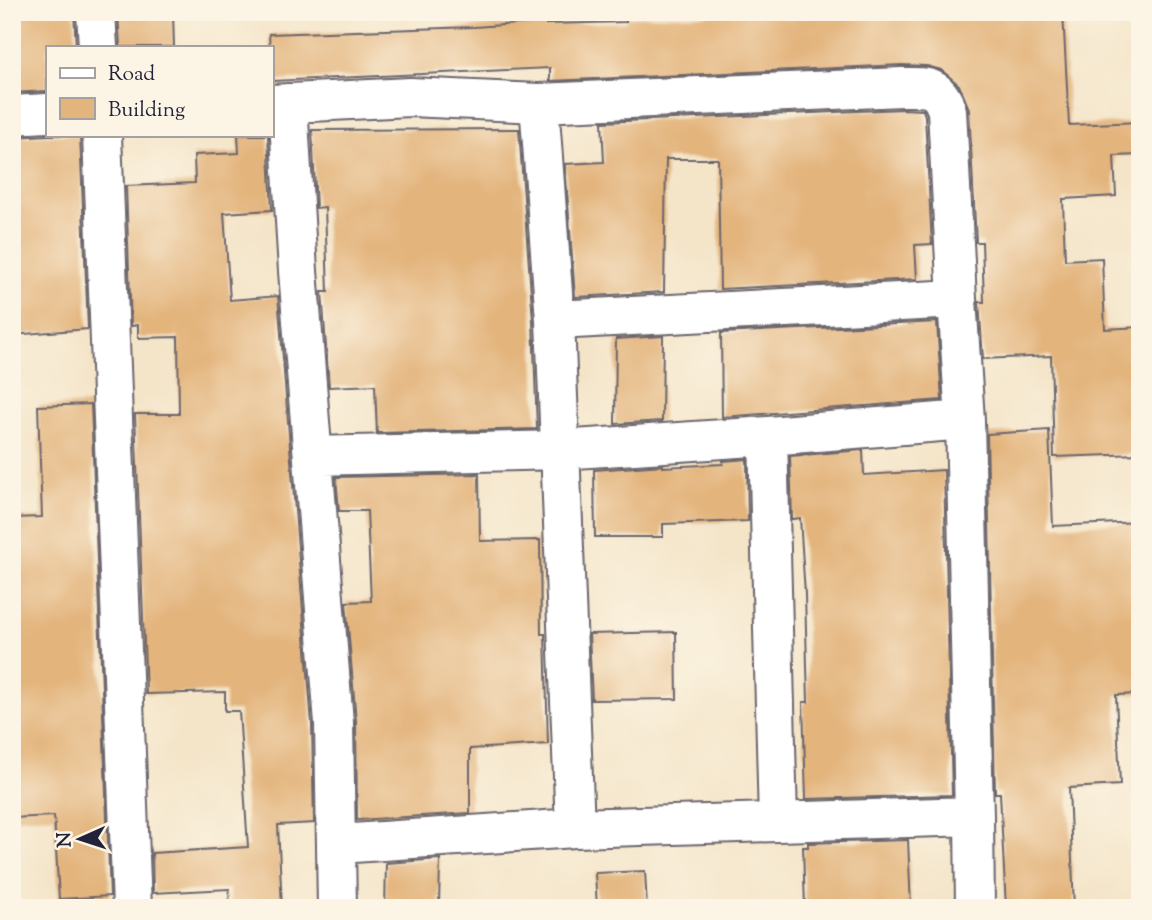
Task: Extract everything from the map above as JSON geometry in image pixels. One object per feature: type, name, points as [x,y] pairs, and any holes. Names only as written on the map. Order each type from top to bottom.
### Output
[{"type":"street","points":[[96,12],[98,46]]},
{"type":"street","points":[[337,908],[334,723],[313,456],[280,104],[410,97],[539,103],[922,87],[936,90],[943,96],[947,111],[965,420],[975,908]]},
{"type":"street","points":[[539,103],[555,320],[575,828]]},
{"type":"street","points":[[12,115],[46,113]]},
{"type":"street","points":[[102,136],[132,908]]},
{"type":"street","points":[[555,320],[957,299]]},
{"type":"street","points":[[313,456],[560,450],[965,420]]},
{"type":"street","points":[[768,436],[778,821]]},
{"type":"street","points":[[338,844],[575,828],[974,816]]},
{"type":"building","points":[[12,12],[74,12],[76,46],[46,46],[46,91],[12,93]]},
{"type":"building","points":[[118,12],[173,12],[174,46],[120,46]]},
{"type":"building","points":[[709,12],[785,12],[785,18],[899,12],[1063,12],[1069,125],[1140,122],[1140,155],[1114,156],[1116,196],[1063,199],[1065,260],[1102,258],[1105,329],[1140,327],[1140,454],[1054,457],[1051,356],[983,359],[979,302],[984,302],[982,242],[976,242],[969,109],[959,85],[941,70],[927,66],[902,65],[550,81],[550,68],[273,81],[273,46],[270,46],[269,34],[546,22],[626,22],[626,17],[709,15]]},
{"type":"building","points":[[923,110],[925,116],[932,244],[915,245],[917,279],[720,289],[718,159],[666,159],[664,292],[575,297],[565,164],[604,162],[602,122]]},
{"type":"building","points":[[519,129],[533,321],[537,429],[377,433],[375,385],[329,387],[322,292],[328,292],[325,207],[316,208],[312,130]]},
{"type":"building","points":[[80,136],[88,329],[12,335],[12,137]]},
{"type":"building","points":[[238,136],[268,136],[272,210],[224,213],[230,300],[278,296],[312,724],[314,823],[278,825],[282,908],[230,908],[229,889],[153,893],[152,853],[248,847],[239,711],[225,711],[225,692],[146,694],[135,414],[179,414],[178,337],[138,338],[138,325],[131,326],[126,186],[195,183],[194,155],[239,153]]},
{"type":"building","points":[[937,322],[942,400],[722,417],[721,333]]},
{"type":"building","points":[[663,336],[662,421],[615,424],[616,339]]},
{"type":"building","points":[[91,404],[110,896],[59,899],[54,816],[12,818],[12,518],[42,517],[38,406]]},
{"type":"building","points":[[1049,430],[1053,526],[1140,522],[1140,694],[1116,695],[1120,785],[1069,788],[1074,908],[1006,908],[1000,793],[995,793],[987,434]]},
{"type":"building","points":[[863,450],[864,475],[944,470],[952,795],[806,799],[803,702],[808,702],[805,594],[800,518],[792,519],[790,456]]},
{"type":"building","points":[[747,459],[748,521],[663,524],[663,537],[595,537],[594,470],[723,464],[723,461]]},
{"type":"building","points":[[479,474],[480,541],[540,540],[541,634],[545,634],[548,744],[470,749],[470,813],[357,820],[356,721],[346,602],[371,601],[367,511],[339,511],[336,477]]},
{"type":"building","points":[[676,632],[677,699],[592,700],[589,634]]},
{"type":"building","points":[[908,840],[911,908],[805,908],[803,847],[808,847],[808,843]]},
{"type":"building","points":[[440,859],[439,908],[385,908],[386,863]]},
{"type":"building","points":[[645,871],[647,908],[597,908],[595,873]]}]
